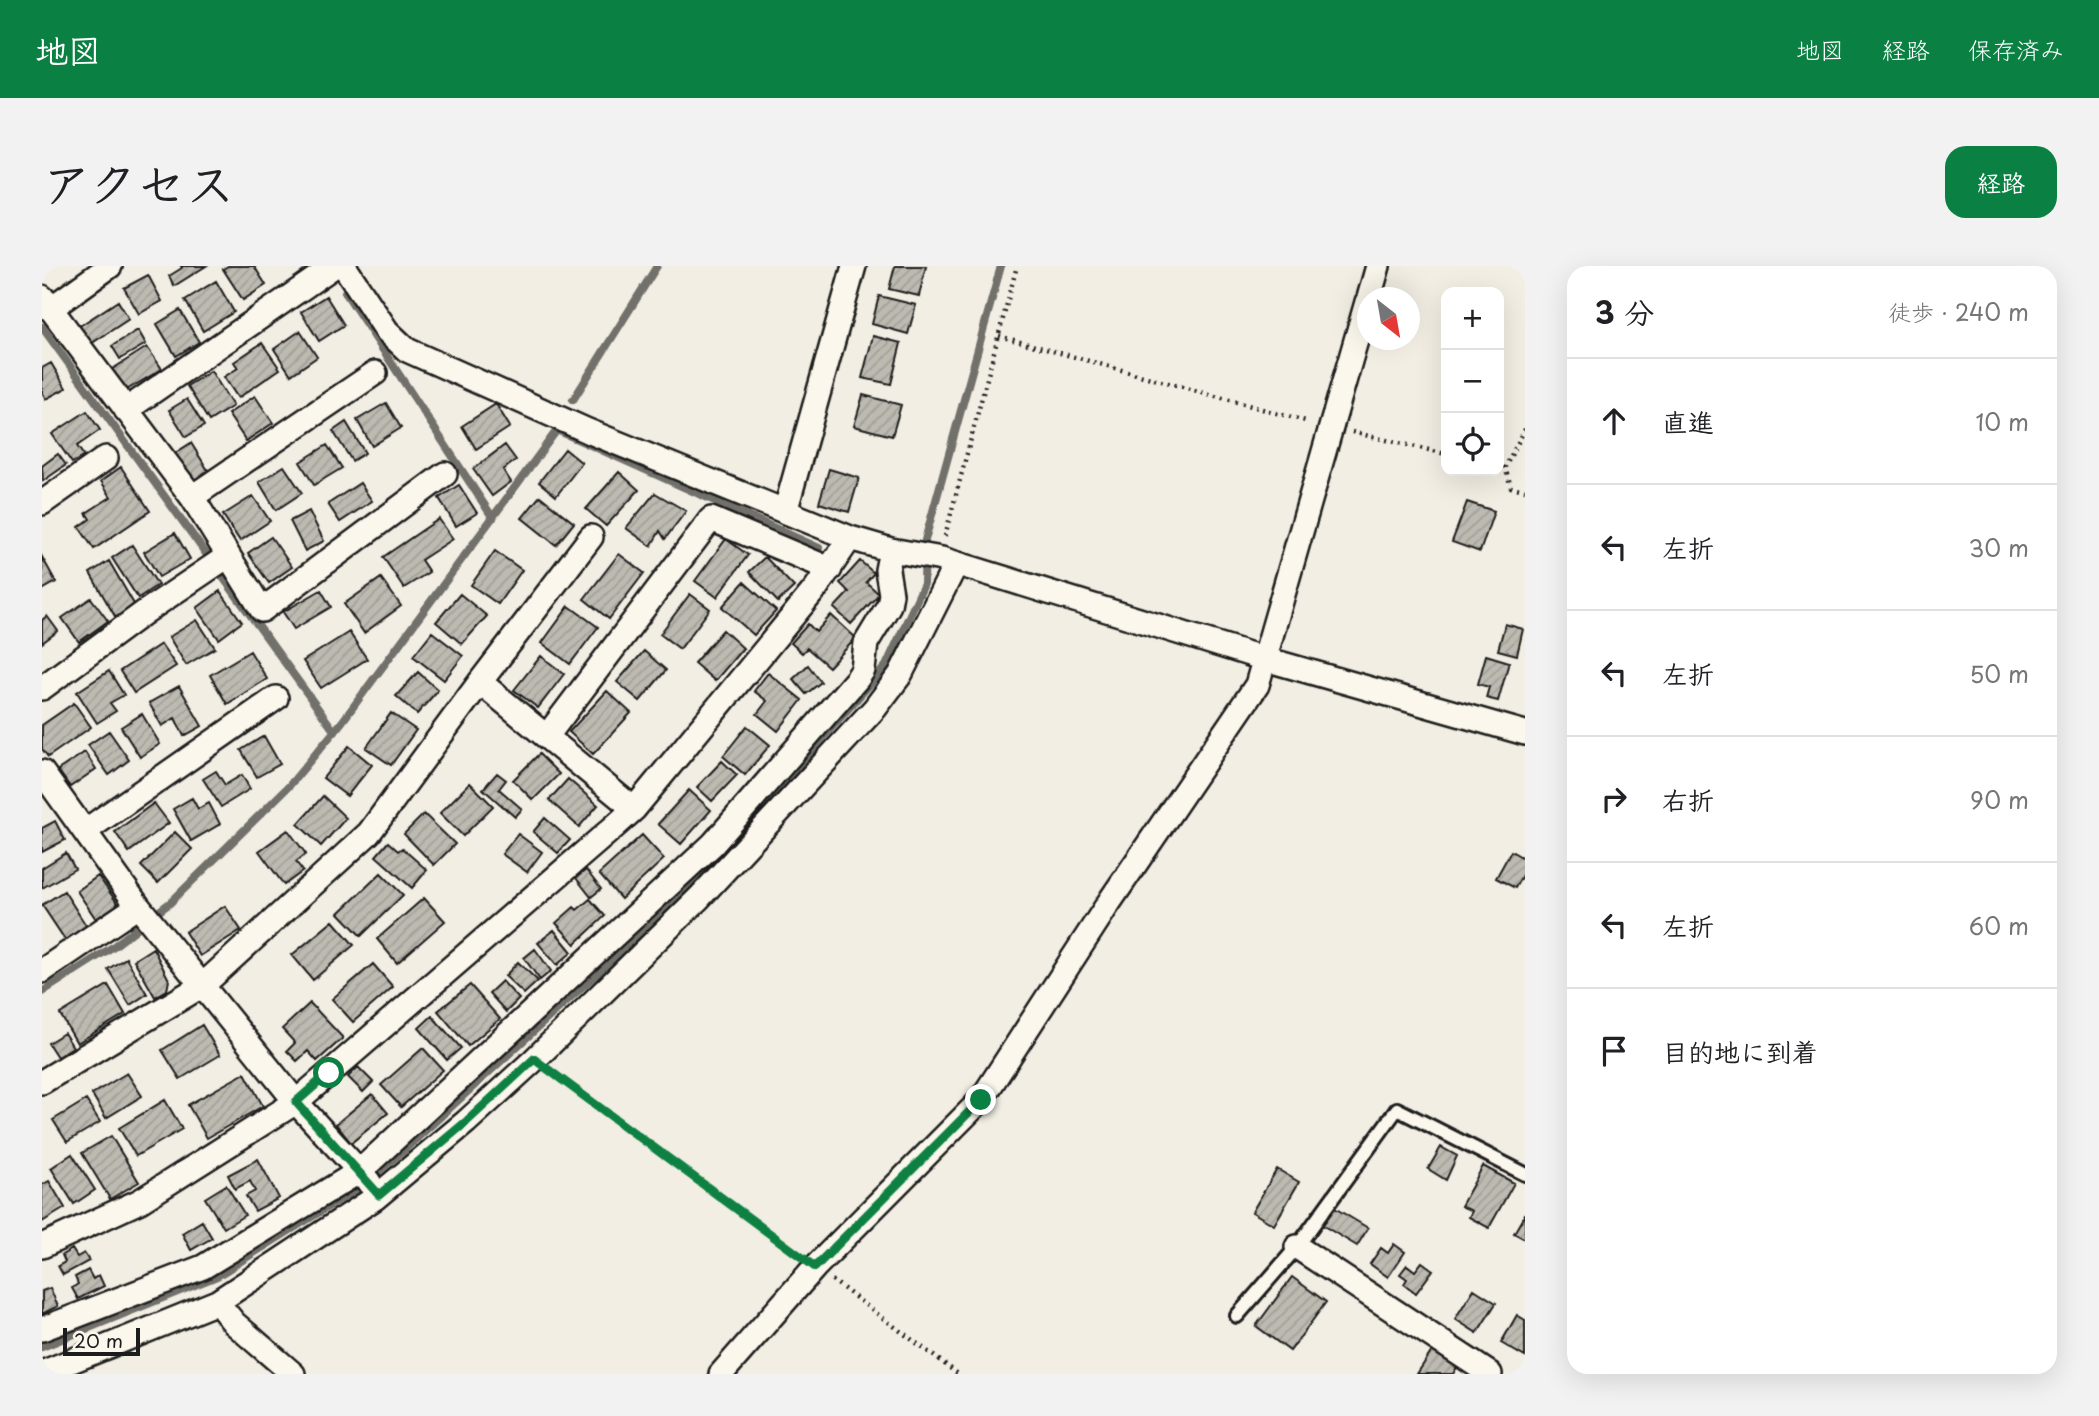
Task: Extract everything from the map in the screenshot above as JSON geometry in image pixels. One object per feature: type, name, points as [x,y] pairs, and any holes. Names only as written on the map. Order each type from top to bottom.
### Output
[{"type":"street","points":[[110,266],[46,303],[192,497],[262,610],[445,474]]},
{"type":"street","points":[[126,410],[334,266]]},
{"type":"street","points":[[344,266],[387,331],[407,350],[588,431],[850,538],[937,559],[1265,659],[1525,733]]},
{"type":"street","points":[[785,512],[854,266]]},
{"type":"street","points":[[1372,287],[1378,266]]},
{"type":"street","points":[[720,1374],[815,1267],[981,1100],[1110,901],[1257,685],[1357,338]]},
{"type":"street","points":[[192,497],[375,373]]},
{"type":"street","points":[[42,503],[106,458]]},
{"type":"street","points":[[547,736],[711,519],[830,569]]},
{"type":"street","points":[[42,1082],[203,985],[369,833],[591,537]]},
{"type":"street","points":[[42,1246],[140,1201],[296,1102],[634,808],[830,569],[850,538]]},
{"type":"street","points":[[42,1329],[203,1267],[369,1182],[466,1122],[699,898],[875,709],[875,681],[866,643],[889,605],[891,594],[887,570],[891,550]]},
{"type":"street","points":[[42,688],[145,612],[228,556]]},
{"type":"street","points":[[42,1373],[75,1368],[217,1302],[369,1182],[713,844],[857,680],[875,681],[900,674],[937,559]]},
{"type":"street","points":[[481,682],[634,808]]},
{"type":"street","points":[[85,831],[276,698]]},
{"type":"street","points":[[42,772],[145,915],[296,1102],[369,1182]]},
{"type":"street","points":[[42,971],[145,915]]},
{"type":"street","points":[[1297,1247],[1490,1374]]},
{"type":"street","points":[[217,1302],[234,1323],[293,1374]]},
{"type":"lane","points":[[713,844],[729,865]]},
{"type":"lane","points":[[1237,1316],[1297,1247],[1397,1109],[1525,1174]]},
{"type":"path","points":[[937,559],[1017,266]]},
{"type":"path","points":[[999,336],[1331,428],[1441,453]]},
{"type":"path","points":[[1525,429],[1505,467],[1511,487],[1525,490]]},
{"type":"path","points":[[534,1059],[958,1374]]},
{"type":"building","points":[[181,266],[206,266],[174,286],[169,276],[182,268]]},
{"type":"building","points":[[228,266],[254,266],[266,285],[243,300],[223,269]]},
{"type":"building","points":[[895,266],[926,266],[919,296],[889,289]]},
{"type":"building","points":[[148,275],[162,301],[139,314],[124,288]]},
{"type":"building","points":[[216,281],[234,312],[203,331],[185,300]]},
{"type":"building","points":[[326,296],[344,325],[319,341],[301,312]]},
{"type":"building","points":[[879,296],[916,305],[908,334],[872,324]]},
{"type":"building","points":[[118,301],[129,319],[89,345],[78,327]]},
{"type":"building","points":[[180,310],[199,342],[176,356],[157,324]]},
{"type":"building","points":[[138,330],[146,344],[120,359],[112,346]]},
{"type":"building","points":[[300,331],[317,357],[291,375],[274,349]]},
{"type":"building","points":[[873,336],[901,343],[891,384],[862,378]]},
{"type":"building","points":[[262,343],[280,369],[238,398],[224,377],[238,368],[234,362]]},
{"type":"building","points":[[147,347],[162,369],[125,391],[111,370]]},
{"type":"building","points":[[51,363],[66,388],[46,399],[42,392],[42,368]]},
{"type":"building","points":[[211,371],[233,406],[209,421],[187,386]]},
{"type":"building","points":[[863,395],[901,405],[892,436],[854,426]]},
{"type":"building","points":[[255,396],[273,423],[246,441],[228,414]]},
{"type":"building","points":[[187,399],[204,426],[186,437],[169,410]]},
{"type":"building","points":[[386,403],[401,428],[372,446],[357,420]]},
{"type":"building","points":[[496,404],[510,427],[476,449],[462,426]]},
{"type":"building","points":[[87,411],[100,430],[77,446],[84,456],[72,463],[52,434]]},
{"type":"building","points":[[346,422],[365,453],[352,461],[333,431]]},
{"type":"building","points":[[191,443],[209,472],[190,484],[172,455]]},
{"type":"building","points":[[327,445],[342,468],[314,485],[300,462]]},
{"type":"building","points":[[505,445],[516,460],[503,470],[511,482],[492,496],[473,469]]},
{"type":"building","points":[[565,449],[582,463],[556,496],[539,482]]},
{"type":"building","points":[[58,454],[66,465],[43,481],[42,466]]},
{"type":"building","points":[[284,466],[302,493],[276,510],[259,482]]},
{"type":"building","points":[[121,467],[150,511],[94,549],[79,527],[90,519],[86,513],[111,497],[101,481]]},
{"type":"building","points":[[829,469],[859,478],[849,512],[819,503]]},
{"type":"building","points":[[619,472],[639,490],[606,526],[586,509]]},
{"type":"building","points":[[360,483],[372,501],[340,522],[328,504]]},
{"type":"building","points":[[459,485],[477,513],[456,526],[439,498]]},
{"type":"building","points":[[655,493],[686,511],[665,539],[660,531],[651,546],[626,528]]},
{"type":"building","points":[[253,496],[270,521],[240,541],[223,515]]},
{"type":"building","points":[[540,496],[574,523],[556,545],[522,518]]},
{"type":"building","points":[[1467,502],[1494,511],[1480,552],[1452,542]]},
{"type":"building","points":[[309,511],[324,541],[305,551],[290,521]]},
{"type":"building","points":[[439,519],[453,539],[421,560],[429,572],[404,588],[383,557]]},
{"type":"building","points":[[175,533],[190,559],[159,577],[144,552]]},
{"type":"building","points":[[271,537],[292,567],[269,583],[248,553]]},
{"type":"building","points":[[726,539],[748,555],[717,597],[695,581]]},
{"type":"building","points":[[132,545],[158,585],[138,598],[112,558]]},
{"type":"building","points":[[495,551],[522,570],[498,604],[471,585]]},
{"type":"building","points":[[619,554],[644,573],[609,619],[584,599]]},
{"type":"building","points":[[42,557],[56,582],[42,590]]},
{"type":"building","points":[[765,557],[794,587],[778,602],[749,572]]},
{"type":"building","points":[[109,561],[135,606],[116,618],[90,573]]},
{"type":"building","points":[[860,561],[874,573],[866,582],[879,594],[851,624],[834,608],[849,592],[840,583]]},
{"type":"building","points":[[381,578],[401,606],[364,633],[344,604]]},
{"type":"building","points":[[744,582],[776,611],[754,635],[722,607]]},
{"type":"building","points":[[321,590],[331,607],[294,629],[283,612]]},
{"type":"building","points":[[220,591],[242,622],[219,639],[197,608]]},
{"type":"building","points":[[460,594],[487,616],[462,644],[436,622]]},
{"type":"building","points":[[690,594],[710,609],[680,649],[660,634]]},
{"type":"building","points":[[91,598],[108,621],[79,642],[62,618]]},
{"type":"building","points":[[569,606],[598,627],[570,664],[542,643]]},
{"type":"building","points":[[831,615],[856,638],[829,667],[807,648],[802,653],[791,643],[808,624],[816,632]]},
{"type":"building","points":[[47,616],[58,631],[42,643],[42,620]]},
{"type":"building","points":[[197,620],[215,648],[186,665],[169,637]]},
{"type":"building","points":[[1505,624],[1523,629],[1517,655],[1498,650]]},
{"type":"building","points":[[723,630],[743,648],[715,681],[694,663]]},
{"type":"building","points":[[349,632],[367,659],[321,688],[303,661]]},
{"type":"building","points":[[432,632],[463,656],[444,680],[413,656]]},
{"type":"building","points":[[161,644],[176,666],[134,693],[120,671]]},
{"type":"building","points":[[250,651],[267,679],[227,704],[210,675]]},
{"type":"building","points":[[644,651],[666,670],[640,701],[617,682]]},
{"type":"building","points":[[1486,655],[1509,662],[1498,701],[1486,698],[1489,687],[1478,684]]},
{"type":"building","points":[[541,656],[564,674],[538,708],[514,690]]},
{"type":"building","points":[[808,665],[821,682],[806,694],[793,679]]},
{"type":"building","points":[[109,671],[124,695],[110,703],[116,711],[97,723],[77,692]]},
{"type":"building","points":[[418,672],[438,690],[417,714],[396,696]]},
{"type":"building","points":[[768,673],[802,700],[778,731],[757,714],[767,701],[754,691]]},
{"type":"building","points":[[179,686],[202,726],[184,736],[175,718],[162,726],[149,703]]},
{"type":"building","points":[[607,691],[631,713],[593,754],[569,732]]},
{"type":"building","points":[[74,703],[91,727],[48,757],[42,749],[42,725]]},
{"type":"building","points":[[391,713],[416,730],[391,765],[366,748]]},
{"type":"building","points":[[142,714],[160,744],[140,757],[121,727]]},
{"type":"building","points":[[747,726],[770,745],[745,775],[723,756]]},
{"type":"building","points":[[109,731],[129,760],[109,775],[88,745]]},
{"type":"building","points":[[264,736],[280,764],[257,777],[241,750]]},
{"type":"building","points":[[349,746],[372,765],[347,796],[323,778]]},
{"type":"building","points":[[85,752],[96,769],[70,787],[58,770]]},
{"type":"building","points":[[539,754],[559,774],[533,800],[513,780]]},
{"type":"building","points":[[722,761],[737,775],[712,801],[697,787]]},
{"type":"building","points":[[216,771],[225,785],[242,775],[250,789],[221,807],[203,779]]},
{"type":"building","points":[[497,773],[506,780],[499,789],[522,809],[515,817],[483,789]]},
{"type":"building","points":[[568,779],[598,805],[579,827],[549,800]]},
{"type":"building","points":[[470,783],[493,806],[463,836],[440,813]]},
{"type":"building","points":[[689,790],[711,810],[681,844],[658,824]]},
{"type":"building","points":[[323,796],[346,818],[321,846],[298,824]]},
{"type":"building","points":[[192,798],[198,809],[209,803],[220,824],[191,841],[173,809]]},
{"type":"building","points":[[154,803],[169,823],[129,852],[115,832]]},
{"type":"building","points":[[424,814],[455,844],[434,865],[404,834]]},
{"type":"building","points":[[545,818],[570,840],[558,853],[533,832]]},
{"type":"building","points":[[55,821],[65,840],[42,852],[42,828]]},
{"type":"building","points":[[288,830],[306,854],[296,862],[303,871],[284,885],[259,851]]},
{"type":"building","points":[[175,832],[192,849],[158,883],[141,866]]},
{"type":"building","points":[[518,834],[542,852],[527,872],[502,854]]},
{"type":"building","points":[[642,835],[664,859],[621,899],[599,874]]},
{"type":"building","points":[[388,842],[398,851],[402,848],[427,870],[412,888],[376,856]]},
{"type":"building","points":[[1511,851],[1525,859],[1525,870],[1515,888],[1496,878]]},
{"type":"building","points":[[66,853],[75,869],[42,888],[42,868]]},
{"type":"building","points":[[586,870],[601,889],[591,897],[576,878]]},
{"type":"building","points":[[381,873],[403,895],[361,936],[339,913]]},
{"type":"building","points":[[98,876],[118,904],[96,919],[77,891]]},
{"type":"building","points":[[64,891],[87,927],[66,941],[42,905]]},
{"type":"building","points":[[424,898],[445,921],[397,963],[377,939]]},
{"type":"building","points":[[590,899],[605,916],[575,944],[556,923],[574,907],[577,910]]},
{"type":"building","points":[[225,906],[241,930],[200,956],[185,932]]},
{"type":"building","points":[[333,921],[354,945],[313,980],[292,955]]},
{"type":"building","points":[[554,930],[572,952],[557,965],[538,943]]},
{"type":"building","points":[[153,948],[169,980],[167,990],[155,997],[134,960]]},
{"type":"building","points":[[535,949],[551,971],[540,980],[524,958]]},
{"type":"building","points":[[126,958],[147,994],[130,1005],[108,969]]},
{"type":"building","points":[[518,962],[538,981],[524,994],[505,976]]},
{"type":"building","points":[[373,964],[393,987],[353,1022],[332,999]]},
{"type":"building","points":[[502,981],[519,999],[506,1012],[489,993]]},
{"type":"building","points":[[108,985],[125,1014],[77,1043],[60,1014]]},
{"type":"building","points":[[470,985],[500,1019],[468,1046],[438,1011]]},
{"type":"building","points":[[310,1003],[343,1038],[317,1061],[308,1051],[297,1061],[287,1051],[295,1043],[282,1029]]},
{"type":"building","points":[[432,1016],[461,1048],[447,1060],[419,1028]]},
{"type":"building","points":[[202,1025],[220,1055],[180,1079],[162,1050]]},
{"type":"building","points":[[64,1033],[73,1047],[57,1057],[48,1043]]},
{"type":"building","points":[[423,1048],[443,1070],[401,1107],[381,1085]]},
{"type":"building","points":[[358,1067],[373,1082],[363,1092],[348,1077]]},
{"type":"building","points":[[127,1073],[142,1096],[106,1118],[92,1094]]},
{"type":"building","points":[[245,1073],[263,1106],[207,1138],[188,1105]]},
{"type":"building","points":[[372,1094],[388,1113],[351,1143],[336,1124]]},
{"type":"building","points":[[86,1100],[100,1122],[67,1142],[53,1120]]},
{"type":"building","points":[[165,1100],[182,1129],[136,1156],[119,1128]]},
{"type":"building","points":[[111,1136],[139,1182],[110,1199],[82,1153]]},
{"type":"building","points":[[1441,1147],[1457,1156],[1446,1180],[1428,1169]]},
{"type":"building","points":[[72,1154],[95,1190],[74,1204],[51,1168]]},
{"type":"building","points":[[258,1159],[279,1198],[255,1211],[246,1196],[255,1191],[250,1181],[235,1189],[228,1175]]},
{"type":"building","points":[[1483,1166],[1514,1183],[1489,1228],[1469,1217],[1472,1211],[1461,1206]]},
{"type":"building","points":[[1277,1169],[1299,1182],[1274,1225],[1252,1212]]},
{"type":"building","points":[[49,1181],[65,1208],[42,1222],[42,1185]]},
{"type":"building","points":[[226,1185],[245,1215],[224,1228],[205,1198]]},
{"type":"building","points":[[1333,1207],[1368,1228],[1357,1246],[1322,1225]]},
{"type":"building","points":[[1525,1214],[1525,1239],[1514,1233]]},
{"type":"building","points":[[202,1221],[212,1238],[191,1250],[182,1233]]},
{"type":"building","points":[[1394,1244],[1405,1252],[1388,1277],[1370,1264],[1381,1248],[1388,1253]]},
{"type":"building","points":[[72,1249],[77,1257],[84,1253],[89,1261],[63,1275],[58,1266],[65,1262],[62,1255]]},
{"type":"building","points":[[1422,1262],[1433,1270],[1416,1293],[1404,1284],[1407,1279],[1400,1274],[1407,1265],[1415,1271]]},
{"type":"building","points":[[88,1270],[93,1279],[99,1275],[104,1286],[78,1299],[72,1288],[78,1284],[75,1277]]},
{"type":"building","points":[[1292,1277],[1326,1302],[1290,1351],[1256,1326]]},
{"type":"building","points":[[50,1288],[58,1306],[42,1314],[42,1291]]},
{"type":"building","points":[[1474,1289],[1496,1303],[1477,1333],[1455,1319]]},
{"type":"building","points":[[1517,1315],[1525,1320],[1525,1357],[1501,1343]]},
{"type":"building","points":[[1432,1351],[1457,1367],[1453,1374],[1417,1374]]},
{"type":"waterway","points":[[573,400],[657,266]]},
{"type":"waterway","points":[[733,839],[886,666],[924,584],[925,540],[1001,266]]},
{"type":"waterway","points":[[345,292],[493,518]]},
{"type":"waterway","points":[[42,327],[335,732]]},
{"type":"waterway","points":[[42,992],[114,946],[171,902],[289,786],[342,722],[557,430],[819,548]]},
{"type":"waterway","points":[[42,1347],[217,1276],[361,1186],[404,1150],[666,910],[719,853]]},
{"type":"route","points":[[329,1073],[296,1102],[379,1195],[466,1122],[534,1059],[815,1267],[981,1100]]}]
